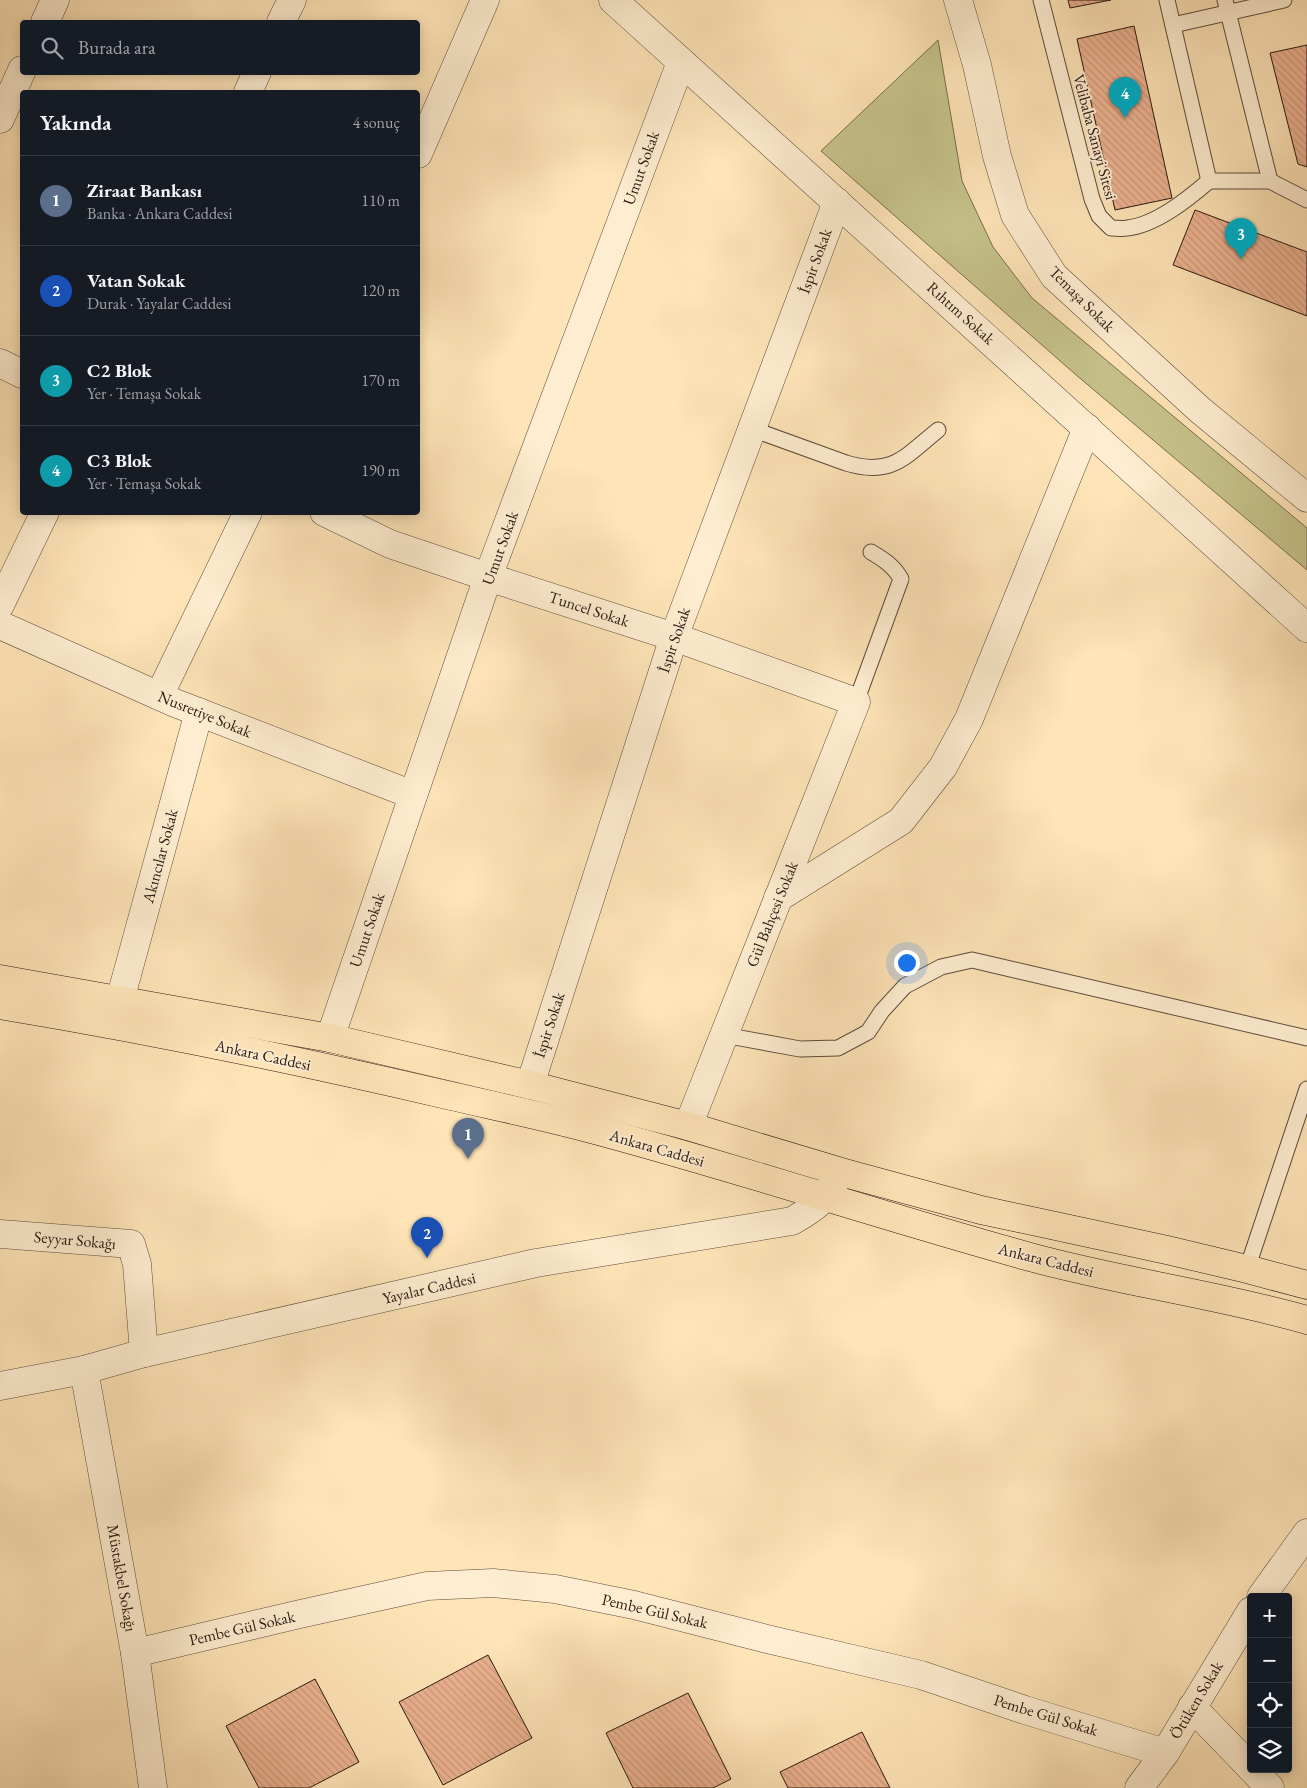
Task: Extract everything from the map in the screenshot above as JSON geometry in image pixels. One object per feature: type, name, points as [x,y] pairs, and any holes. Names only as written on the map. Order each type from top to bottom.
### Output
[{"type":"main road","name":"Ankara Caddesi","points":[[0,979],[330,1038],[530,1085],[688,1126],[841,1172],[981,1210],[1247,1269],[1307,1285]]},
{"type":"main road","name":"Ankara Caddesi","points":[[0,1005],[109,1023],[354,1073],[594,1130],[926,1228],[1049,1262],[1256,1306],[1307,1320]]},
{"type":"street","points":[[45,20],[55,0]]},
{"type":"street","points":[[282,20],[292,0]]},
{"type":"street","points":[[420,149],[485,0]]},
{"type":"street","name":"Rıhtım Sokak","points":[[613,0],[1307,628]]},
{"type":"street","name":"Temaşa Sokak","points":[[958,0],[977,65],[996,156],[1015,215],[1054,276],[1200,410],[1307,498]]},
{"type":"street","name":"Umut Sokak","points":[[330,1038],[488,577],[681,62]]},
{"type":"street","points":[[0,119],[20,74]]},
{"type":"street","points":[[249,90],[256,75]]},
{"type":"street","name":"İspir Sokak","points":[[530,1085],[674,637],[837,202]]},
{"type":"street","points":[[0,363],[20,373]]},
{"type":"street","points":[[778,898],[901,821],[943,767],[969,719],[1087,428]]},
{"type":"street","points":[[0,605],[44,515]]},
{"type":"street","points":[[159,696],[247,515]]},
{"type":"street","name":"Tuncel Sokak","points":[[330,515],[390,544],[674,637],[856,702]]},
{"type":"street","name":"Nusretiye Sokak","points":[[0,626],[159,696],[413,795]]},
{"type":"street","name":"Gül Bahçesi Sokak","points":[[688,1126],[856,702]]},
{"type":"street","name":"Akıncılar Sokak","points":[[120,1000],[199,712]]},
{"type":"street","name":"Yayalar Caddesi","points":[[0,1386],[84,1370],[144,1353],[536,1263],[792,1222],[812,1210],[826,1197],[841,1172]]},
{"type":"street","name":"Seyyar Sokağı","points":[[0,1234],[131,1244],[137,1264],[144,1353]]},
{"type":"street","name":"Müstakbel Sokağı","points":[[84,1370],[136,1654],[152,1788]]},
{"type":"street","points":[[1264,1593],[1307,1533]]},
{"type":"street","name":"Pembe Gül Sokak","points":[[136,1654],[300,1614],[427,1586],[493,1582],[555,1589],[634,1605],[921,1675],[1025,1710],[1165,1753]]},
{"type":"street","name":"Ötüken Sokak","points":[[1139,1788],[1165,1753],[1247,1618]]},
{"type":"street","points":[[1192,1707],[1247,1765]]},
{"type":"street","points":[[1255,1773],[1270,1788]]},
{"type":"lane","name":"Velibaba Sanayi Sitesi","points":[[1041,0],[1092,199],[1099,216],[1112,228],[1128,228],[1160,217],[1191,197],[1210,181]]},
{"type":"lane","points":[[1166,0],[1210,181],[1270,181],[1307,200]]},
{"type":"lane","points":[[1173,25],[1226,7],[1284,0]]},
{"type":"lane","points":[[1226,7],[1270,181]]},
{"type":"lane","points":[[752,429],[846,463],[859,467],[873,468],[898,463],[938,430]]},
{"type":"lane","points":[[856,702],[901,579],[896,570],[883,558],[871,552]]},
{"type":"lane","points":[[724,1035],[800,1049],[838,1048],[868,1032],[882,1011],[905,986],[941,967],[972,960],[1307,1038]]},
{"type":"lane","points":[[1247,1269],[1307,1089]]},
{"type":"shaded area","points":[[938,40],[962,181],[993,247],[1032,298],[1307,528],[1307,570],[1075,374],[821,151]]},
{"type":"building","points":[[1068,0],[1111,0],[1070,8]]},
{"type":"building","points":[[1134,26],[1172,198],[1115,210],[1077,39]]},
{"type":"building","points":[[1307,45],[1307,167],[1298,164],[1270,53]]},
{"type":"building","points":[[1195,210],[1307,252],[1307,316],[1173,265]]},
{"type":"building","points":[[488,1655],[532,1738],[443,1785],[399,1702]]},
{"type":"building","points":[[315,1679],[359,1762],[309,1788],[259,1788],[226,1726]]},
{"type":"building","points":[[688,1693],[731,1779],[713,1788],[633,1788],[606,1733]]},
{"type":"building","points":[[862,1732],[890,1788],[788,1788],[780,1772]]},
{"type":"place","name":"C3 Blok","points":[[1125,118]]},
{"type":"place","name":"C2 Blok","points":[[1241,259]]},
{"type":"place","name":"Ziraat Bankası","points":[[468,1159]]},
{"type":"place","name":"Vatan Sokak","points":[[427,1258]]}]
